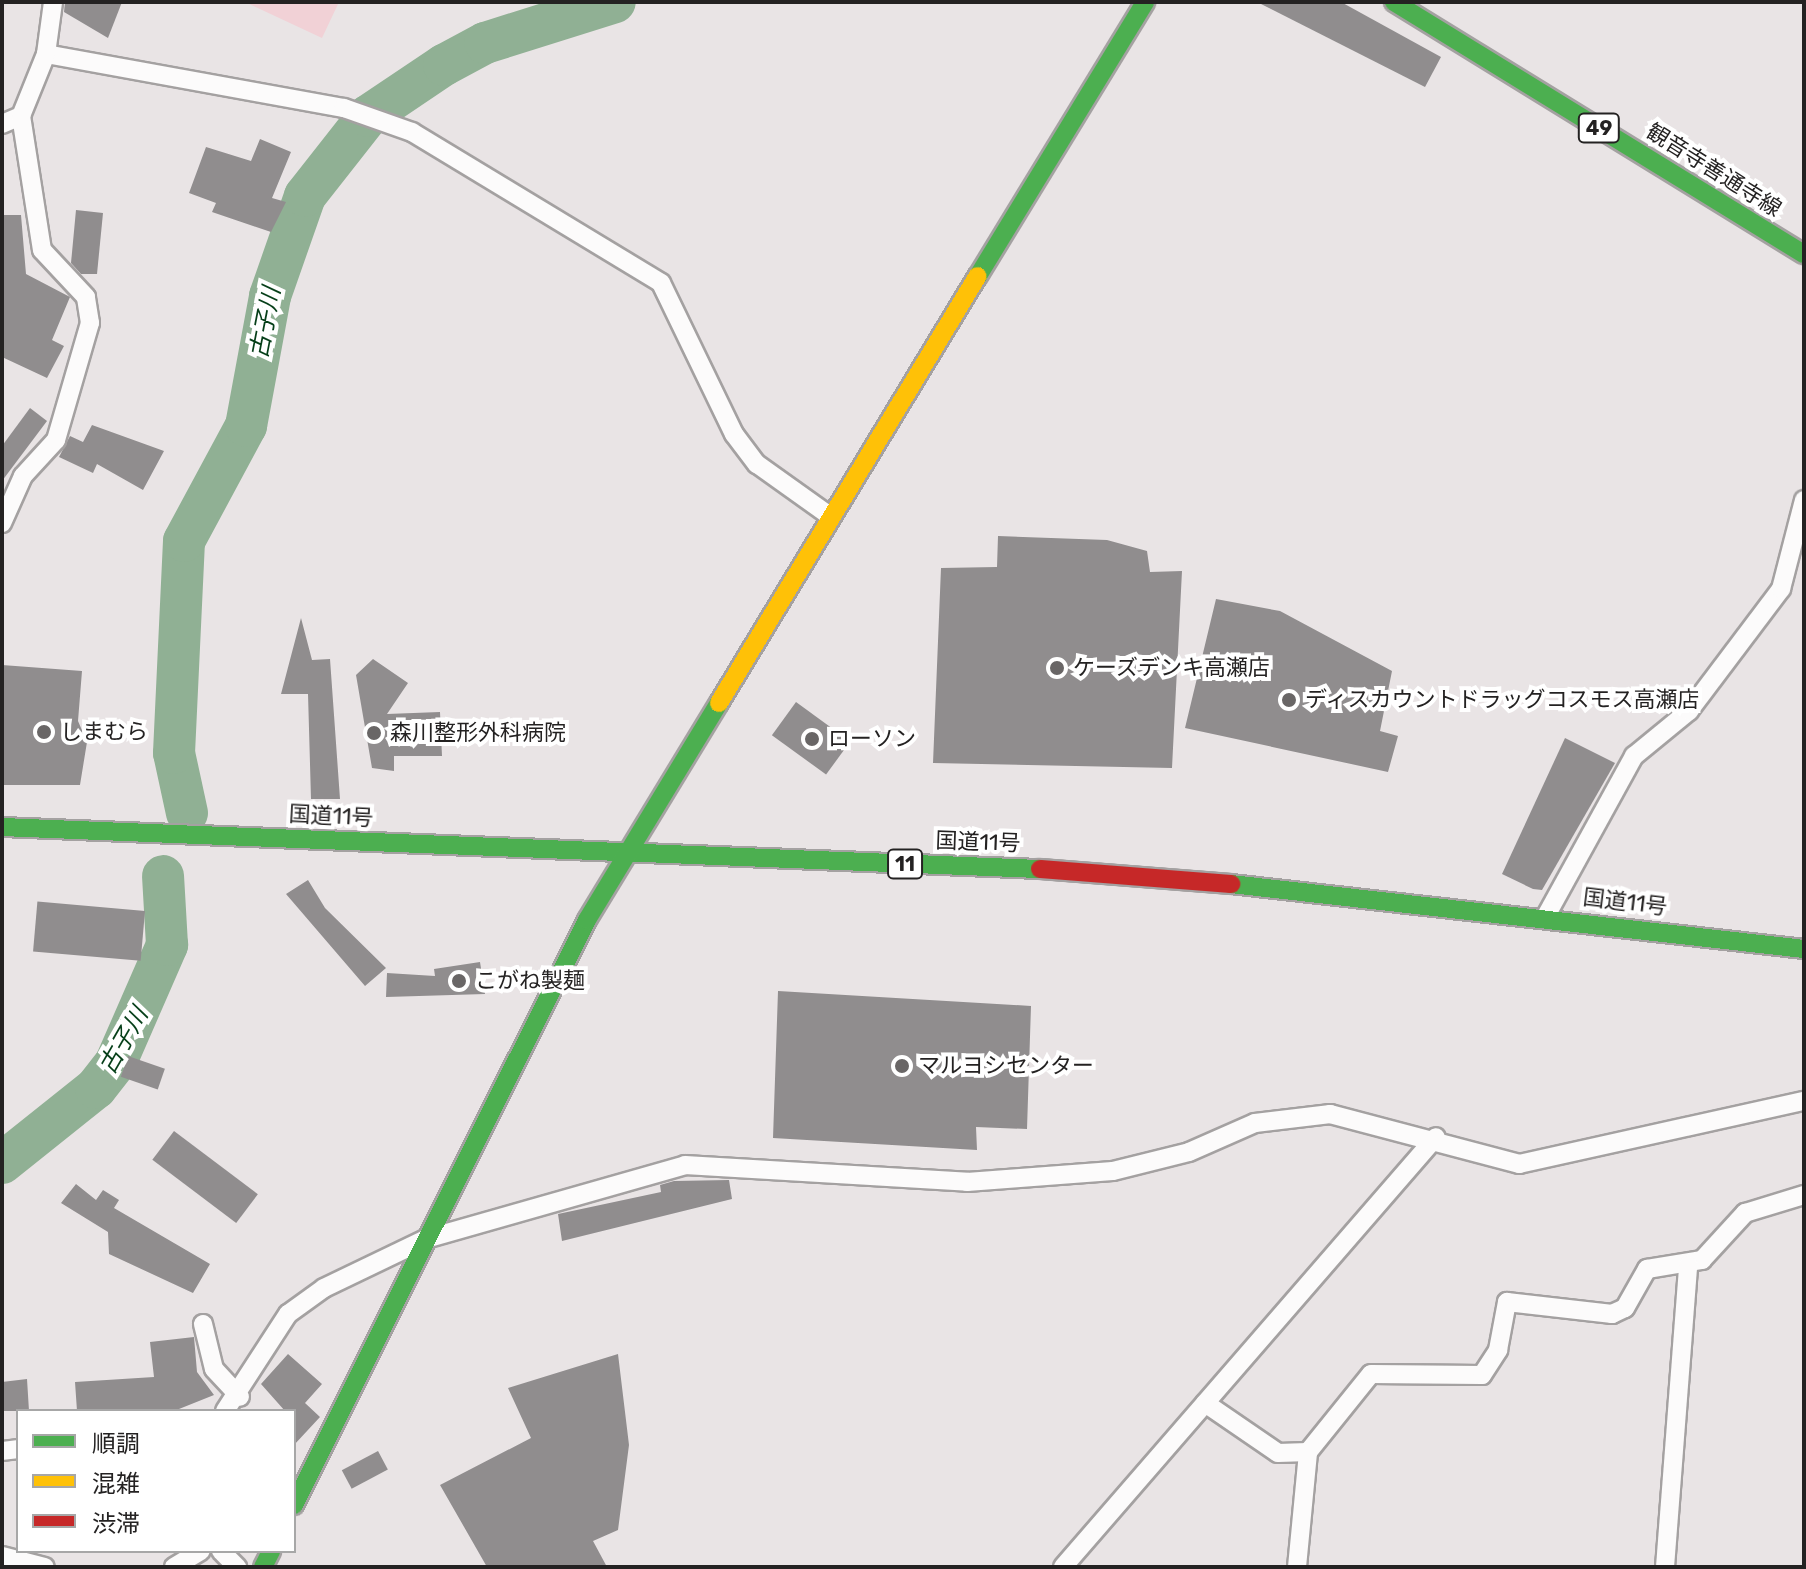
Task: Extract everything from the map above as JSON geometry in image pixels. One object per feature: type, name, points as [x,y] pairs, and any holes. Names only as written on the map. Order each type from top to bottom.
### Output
[{"type":"main road","points":[[296,1501],[545,996],[830,516],[1145,2]]},
{"type":"main road","name":"観音寺善通寺線","points":[[1394,2],[1804,254]]},
{"type":"main road","name":"国道11号","points":[[2,827],[1074,871],[1546,916],[1804,949]]},
{"type":"street","points":[[2,523],[23,476],[56,440],[90,323],[86,297],[42,250],[21,116],[46,54],[53,2]]},
{"type":"street","points":[[46,54],[344,108],[412,132],[661,283],[734,434],[757,464],[830,516]]},
{"type":"street","points":[[2,124],[21,116]]},
{"type":"street","points":[[1546,916],[1634,756],[1689,711],[1781,589],[1804,500]]},
{"type":"street","points":[[233,1407],[288,1314],[426,1239],[685,1165],[967,1182],[1113,1171],[1189,1152],[1255,1123],[1330,1114],[1436,1137],[1519,1164],[1804,1101]]},
{"type":"street","points":[[1063,1567],[1436,1137]]},
{"type":"street","points":[[1297,1567],[1308,1452],[1371,1374],[1482,1375],[1498,1350],[1507,1302],[1612,1314],[1625,1308],[1647,1269],[1688,1265],[1710,1254],[1745,1213],[1804,1195]]},
{"type":"street","points":[[1665,1567],[1688,1265]]},
{"type":"street","points":[[203,1324],[214,1369],[233,1407]]},
{"type":"street","points":[[1205,1403],[1278,1453],[1308,1452]]},
{"type":"street","points":[[174,1567],[198,1553]]},
{"type":"street","points":[[2,1556],[39,1561]]},
{"type":"shaded area","points":[[245,2],[339,2],[322,38]]},
{"type":"building","points":[[65,2],[122,2],[108,38],[64,12]]},
{"type":"building","points":[[1257,2],[1341,2],[1441,57],[1425,87]]},
{"type":"building","points":[[260,139],[291,152],[272,198],[286,202],[271,232],[212,212],[216,203],[189,193],[206,147],[251,161]]},
{"type":"building","points":[[76,210],[103,213],[97,274],[81,274],[71,263]]},
{"type":"building","points":[[2,215],[21,215],[26,274],[70,297],[52,340],[64,346],[47,378],[2,357]]},
{"type":"building","points":[[30,408],[47,421],[2,481],[2,446]]},
{"type":"building","points":[[92,425],[164,451],[143,490],[97,464],[93,473],[59,457],[70,436],[83,442]]},
{"type":"building","name":"ケーズデンキ高瀬店","points":[[998,536],[1107,540],[1147,551],[1150,572],[1182,571],[1172,768],[933,763],[941,568],[997,567]]},
{"type":"building","name":"ディスカウントドラッグコスモス高瀬店","points":[[1216,599],[1280,611],[1392,671],[1380,731],[1398,736],[1388,772],[1185,728]]},
{"type":"building","points":[[301,618],[312,660],[330,659],[340,799],[311,799],[308,694],[281,694]]},
{"type":"building","points":[[373,659],[408,683],[387,714],[440,712],[442,756],[394,756],[394,771],[372,768],[356,675]]},
{"type":"building","name":"しまむら","points":[[2,665],[82,671],[78,721],[87,742],[80,785],[2,785]]},
{"type":"building","name":"ローソン","points":[[796,702],[850,741],[826,775],[772,735]]},
{"type":"building","points":[[1565,738],[1615,763],[1542,890],[1533,889],[1502,874]]},
{"type":"building","points":[[308,880],[325,908],[386,968],[365,986],[286,894]]},
{"type":"building","points":[[37,902],[145,911],[141,961],[33,951]]},
{"type":"building","points":[[480,962],[485,994],[386,997],[387,973],[435,976],[434,969]]},
{"type":"building","name":"マルヨシセンター","points":[[778,991],[1031,1006],[1027,1129],[976,1127],[977,1150],[773,1138]]},
{"type":"building","points":[[128,1056],[165,1069],[158,1089],[121,1077]]},
{"type":"building","points":[[174,1131],[258,1194],[236,1223],[152,1160]]},
{"type":"building","points":[[729,1180],[732,1199],[562,1241],[558,1214],[661,1192],[660,1185],[674,1181]]},
{"type":"building","points":[[76,1184],[96,1200],[103,1190],[119,1200],[114,1208],[210,1264],[193,1293],[109,1254],[108,1232],[61,1203]]},
{"type":"building","points":[[194,1337],[197,1372],[214,1395],[179,1409],[77,1409],[75,1382],[154,1377],[150,1342]]},
{"type":"building","points":[[288,1354],[322,1384],[305,1403],[320,1417],[296,1443],[296,1409],[283,1409],[261,1384]]},
{"type":"building","points":[[618,1354],[629,1445],[618,1530],[593,1541],[607,1567],[487,1567],[440,1485],[531,1438],[508,1388]]},
{"type":"building","points":[[27,1379],[29,1409],[2,1411],[2,1382]]},
{"type":"building","points":[[378,1451],[388,1470],[352,1489],[342,1470]]},
{"type":"waterway","name":"古子川","points":[[187,813],[174,753],[184,541],[246,426],[270,296],[305,196],[368,116],[444,65],[485,43],[615,2]]},
{"type":"waterway","name":"古子川","points":[[2,1163],[96,1088],[116,1062],[167,945],[163,876]]},
{"type":"traffic: fast","points":[[978,276],[1145,2]]},
{"type":"traffic: fast","points":[[1394,2],[1804,254]]},
{"type":"traffic: fast","points":[[296,1501],[587,920],[719,703]]},
{"type":"traffic: fast","points":[[2,827],[1040,869]]},
{"type":"traffic: fast","points":[[1231,884],[1804,949]]},
{"type":"traffic: fast","points":[[263,1567],[270,1553]]},
{"type":"traffic: slow","points":[[719,703],[978,276]]},
{"type":"traffic: jam","points":[[1040,869],[1231,884]]},
{"type":"place","name":"ケーズデンキ高瀬店","points":[[1057,668]]},
{"type":"place","name":"ディスカウントドラッグコスモス高瀬店","points":[[1289,700]]},
{"type":"place","name":"しまむら","points":[[44,732]]},
{"type":"place","name":"森川整形外科病院","points":[[374,733]]},
{"type":"place","name":"ローソン","points":[[812,739]]},
{"type":"place","name":"こがね製麺","points":[[459,981]]},
{"type":"place","name":"マルヨシセンター","points":[[902,1066]]}]
